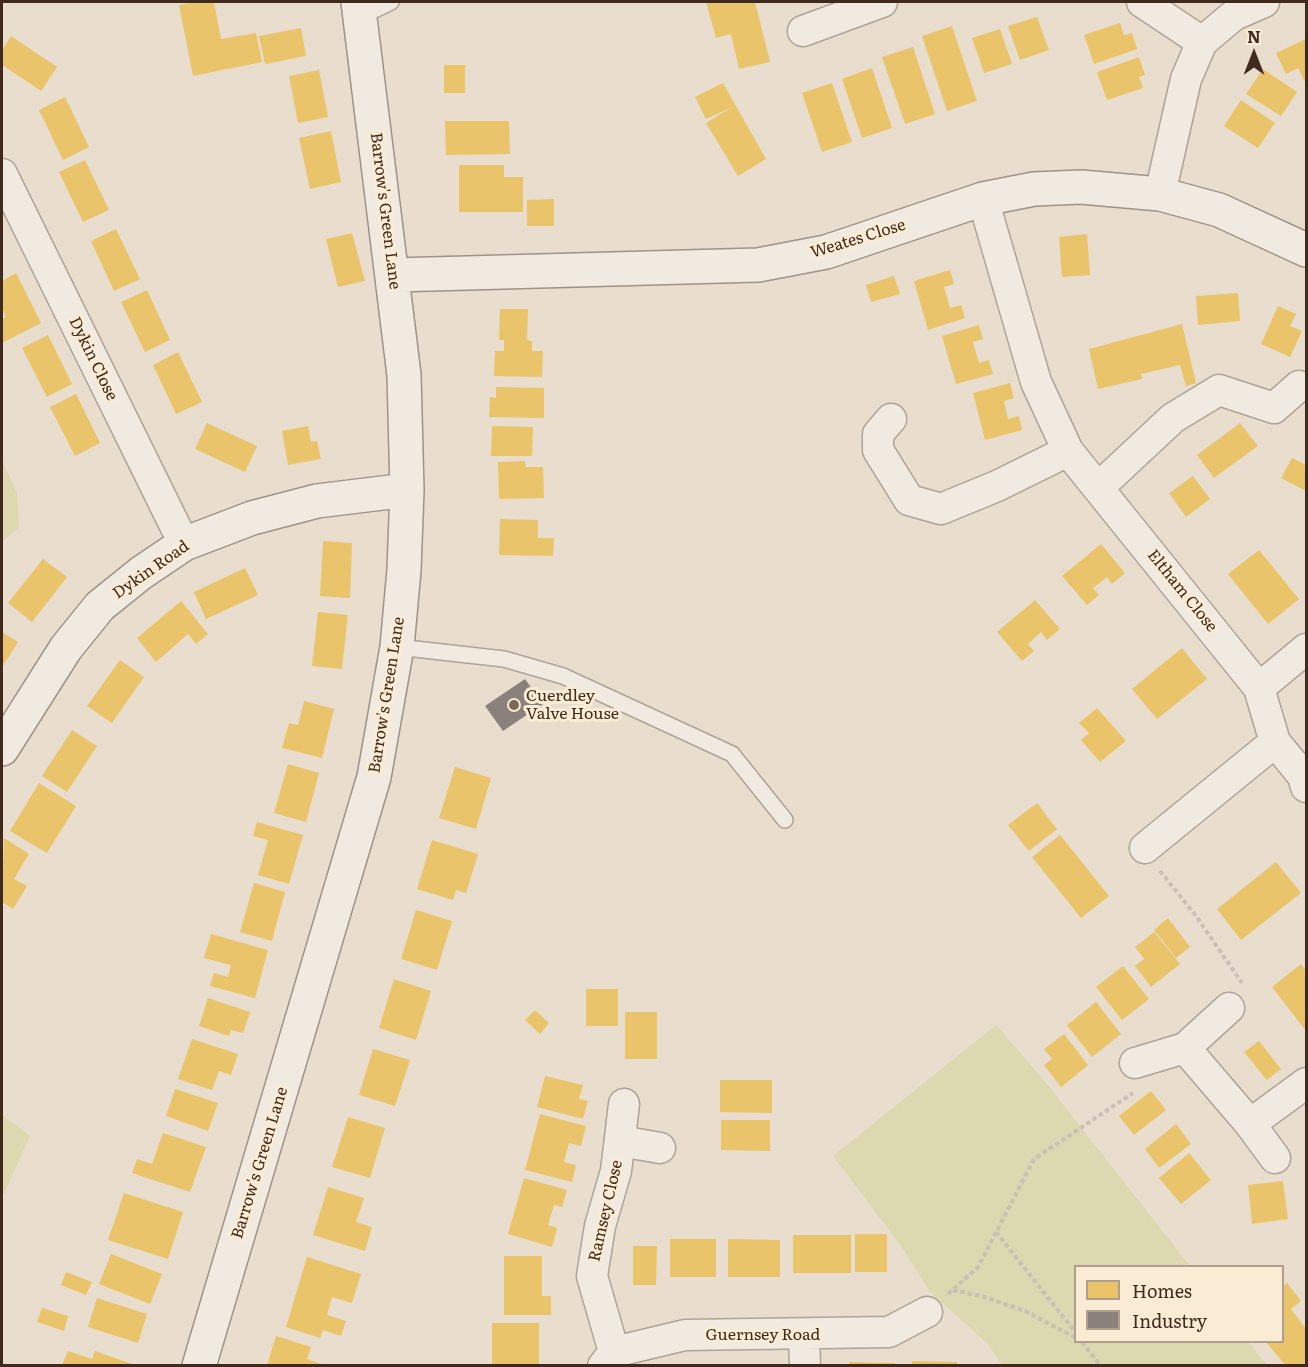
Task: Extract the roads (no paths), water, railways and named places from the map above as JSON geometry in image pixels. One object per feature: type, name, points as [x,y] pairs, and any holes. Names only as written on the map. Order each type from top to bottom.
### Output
[{"type":"street","points":[[803,31],[882,2]]},
{"type":"street","points":[[1142,2],[1202,42]]},
{"type":"street","points":[[1160,194],[1185,79],[1202,42],[1234,15],[1264,2]]},
{"type":"street","name":"Barrow's Green Lane","points":[[199,1365],[374,777],[397,647],[407,490],[404,375],[394,275],[359,9]]},
{"type":"street","name":"Dykin Close","points":[[2,174],[184,544]]},
{"type":"street","name":"Weates Close","points":[[394,275],[758,265],[826,252],[983,199],[1034,189],[1081,187],[1160,194],[1219,210],[1306,250]]},
{"type":"street","name":"Eltham Close","points":[[983,199],[1036,382],[1068,451],[1259,688],[1275,742],[1303,776],[1306,786]]},
{"type":"street","points":[[1099,487],[1173,418],[1219,390],[1275,408],[1299,386]]},
{"type":"street","points":[[891,419],[878,434],[878,450],[909,500],[941,509],[997,486],[1068,451]]},
{"type":"street","name":"Dykin Road","points":[[2,748],[66,648],[100,606],[141,573],[184,544],[252,518],[317,501],[407,490]]},
{"type":"street","points":[[1259,688],[1306,649]]},
{"type":"street","points":[[1145,848],[1275,742]]},
{"type":"street","points":[[1134,1063],[1185,1048],[1229,1008]]},
{"type":"street","points":[[1185,1048],[1250,1124],[1275,1158]]},
{"type":"street","points":[[1250,1124],[1306,1083]]},
{"type":"street","name":"Ramsey Close","points":[[608,1359],[591,1276],[600,1226],[616,1171],[624,1104]]},
{"type":"street","points":[[620,1141],[660,1148]]},
{"type":"street","name":"Guernsey Road","points":[[608,1359],[685,1335],[889,1332],[927,1312]]},
{"type":"street","points":[[804,1335],[805,1365]]},
{"type":"lane","points":[[359,9],[391,2]]},
{"type":"lane","points":[[397,647],[504,659],[563,676],[732,754],[785,820]]},
{"type":"place","name":"Cuerdley Valve House","points":[[514,705]]}]
